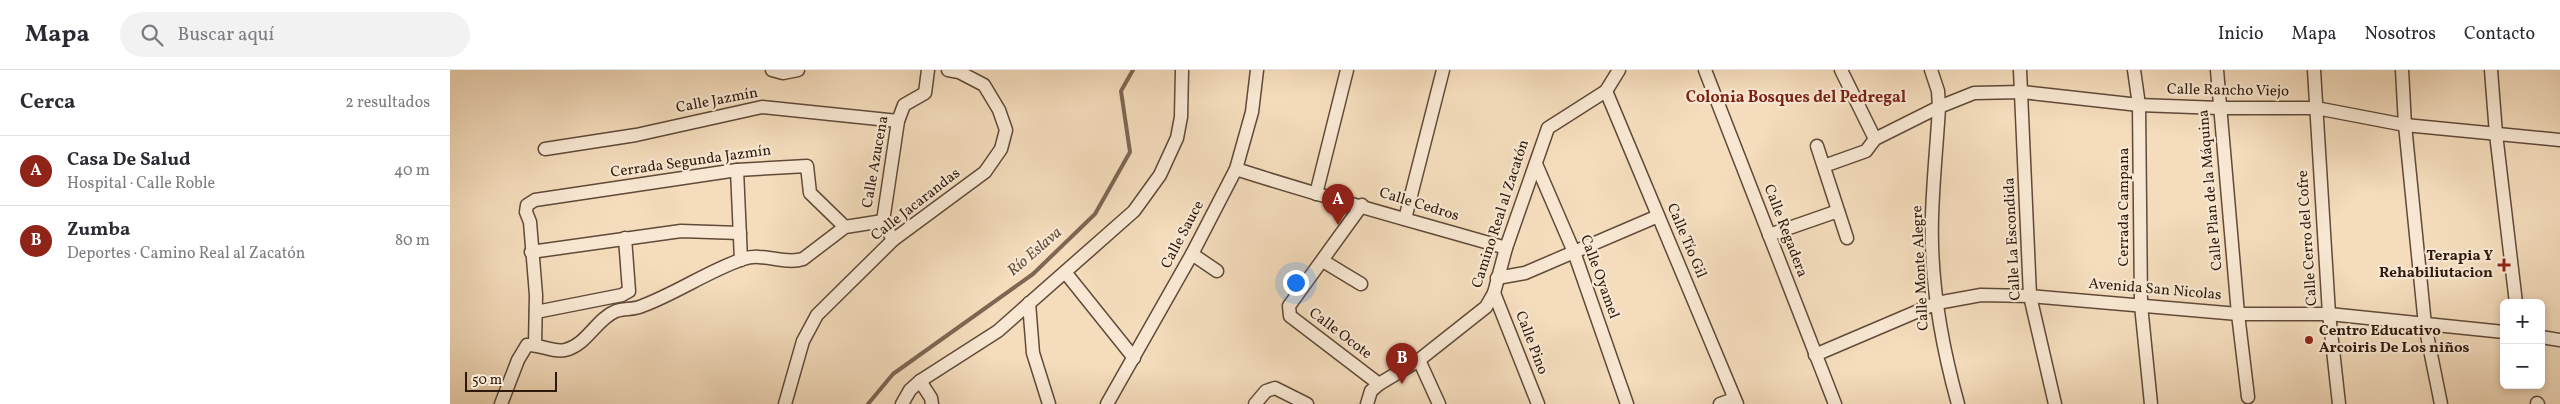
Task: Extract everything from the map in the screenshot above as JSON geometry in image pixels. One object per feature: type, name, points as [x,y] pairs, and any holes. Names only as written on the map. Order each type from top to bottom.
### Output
[{"type":"street","points":[[772,70],[782,73],[798,70]]},
{"type":"street","name":"Calle Azucena","points":[[893,240],[883,221],[898,121],[904,105],[925,93],[928,70]]},
{"type":"street","name":"Calle Jacarandas","points":[[785,404],[803,341],[817,316],[893,240],[985,172],[1001,149],[1006,130],[999,110],[984,85],[959,72],[948,70]]},
{"type":"street","points":[[902,404],[910,390],[920,381],[998,331],[1134,211],[1160,176],[1177,138],[1181,117],[1182,70]]},
{"type":"street","name":"Calle Sauce","points":[[1107,404],[1192,254],[1236,169],[1252,112],[1257,70]]},
{"type":"street","points":[[1316,194],[1347,70]]},
{"type":"street","points":[[1405,218],[1444,70]]},
{"type":"street","name":"Camino Real al Zacatón","points":[[1379,384],[1419,360],[1486,307],[1494,293],[1506,248],[1548,128],[1606,91],[1619,70]]},
{"type":"street","name":"Calle Regadera","points":[[1705,70],[1835,404]]},
{"type":"street","points":[[1841,70],[1875,139]]},
{"type":"street","name":"Calle Monte Alegre","points":[[1931,70],[1938,91],[1939,106],[1932,218],[1937,303],[1944,352],[1958,404]]},
{"type":"street","name":"Calle La Escondida","points":[[2020,70],[2030,296],[2055,404]]},
{"type":"street","name":"Cerrada Campana","points":[[2134,70],[2139,105],[2141,305],[2151,404]]},
{"type":"street","name":"Calle Plan de la Máquina","points":[[2218,70],[2238,314],[2248,397]]},
{"type":"street","name":"Calle Cerro del Cofre","points":[[2314,70],[2329,314],[2339,404]]},
{"type":"street","points":[[2402,70],[2405,124],[2425,325],[2440,404]]},
{"type":"street","points":[[2491,70],[2496,134],[2516,299]]},
{"type":"street","name":"Calle Tío Gil","points":[[1606,91],[1735,401]]},
{"type":"street","name":"Calle Rancho Viejo","points":[[1824,166],[1866,151],[1875,139],[1939,106],[1974,93],[2022,92],[2139,105],[2220,108],[2316,108],[2405,124],[2560,140]]},
{"type":"street","name":"Calle Jazmín","points":[[545,149],[636,135],[762,107],[898,121]]},
{"type":"street","points":[[1817,146],[1847,238]]},
{"type":"street","name":"Calle Oyamel","points":[[1536,164],[1574,252],[1627,404]]},
{"type":"street","name":"Cerrada Segunda Jazmín","points":[[531,252],[530,222],[526,212],[526,205],[535,200],[737,170],[807,166],[810,193],[845,228]]},
{"type":"street","name":"Calle Cedros","points":[[1236,169],[1316,194],[1362,205],[1506,248]]},
{"type":"street","points":[[737,170],[741,260]]},
{"type":"street","points":[[1361,284],[1323,262],[1362,205]]},
{"type":"street","points":[[1769,235],[1838,211]]},
{"type":"street","points":[[1497,278],[1525,273],[1658,216]]},
{"type":"street","name":"Calle Jacarandas","points":[[845,228],[883,221]]},
{"type":"street","points":[[531,345],[560,351],[567,350],[583,340],[617,311],[641,307],[741,260],[763,256],[796,261],[845,228]]},
{"type":"street","points":[[501,404],[518,360],[531,345],[536,312],[531,252],[681,231],[740,233]]},
{"type":"street","points":[[536,312],[630,291],[625,238]]},
{"type":"street","points":[[1192,254],[1217,271]]},
{"type":"street","name":"Calle Ocote","points":[[1323,262],[1289,306],[1290,316],[1379,384]]},
{"type":"street","points":[[1065,272],[1134,358]]},
{"type":"street","name":"Calle Pino","points":[[1494,293],[1538,404]]},
{"type":"street","name":"Avenida San Nicolas","points":[[1815,354],[1937,303],[1980,295],[2030,296],[2238,314],[2329,314],[2500,332]]},
{"type":"street","points":[[612,296],[617,311]]},
{"type":"street","points":[[1029,303],[1033,353],[1049,404]]},
{"type":"street","points":[[2545,338],[2560,340]]},
{"type":"street","points":[[1419,360],[1439,404]]},
{"type":"street","points":[[920,381],[931,398],[932,404]]},
{"type":"street","points":[[1368,404],[1371,391],[1379,384]]},
{"type":"street","points":[[1255,404],[1266,391],[1275,388],[1307,404]]},
{"type":"street","points":[[1720,404],[1735,401]]},
{"type":"waterway","name":"Río Eslava","points":[[868,404],[893,374],[1033,274],[1095,214],[1130,152],[1121,91],[1133,70]]},
{"type":"place","name":"Casa De Salud","points":[[1338,225]]},
{"type":"place","name":"Terapia Y Rehabiliutacion","points":[[2504,265]]},
{"type":"place","name":"Centro Educativo Arcoiris De Los niños","points":[[2309,340]]},
{"type":"place","name":"Zumba","points":[[1402,384]]},
{"type":"district","name":"Colonia Bosques del Pedregal","points":[[1796,98]]}]
